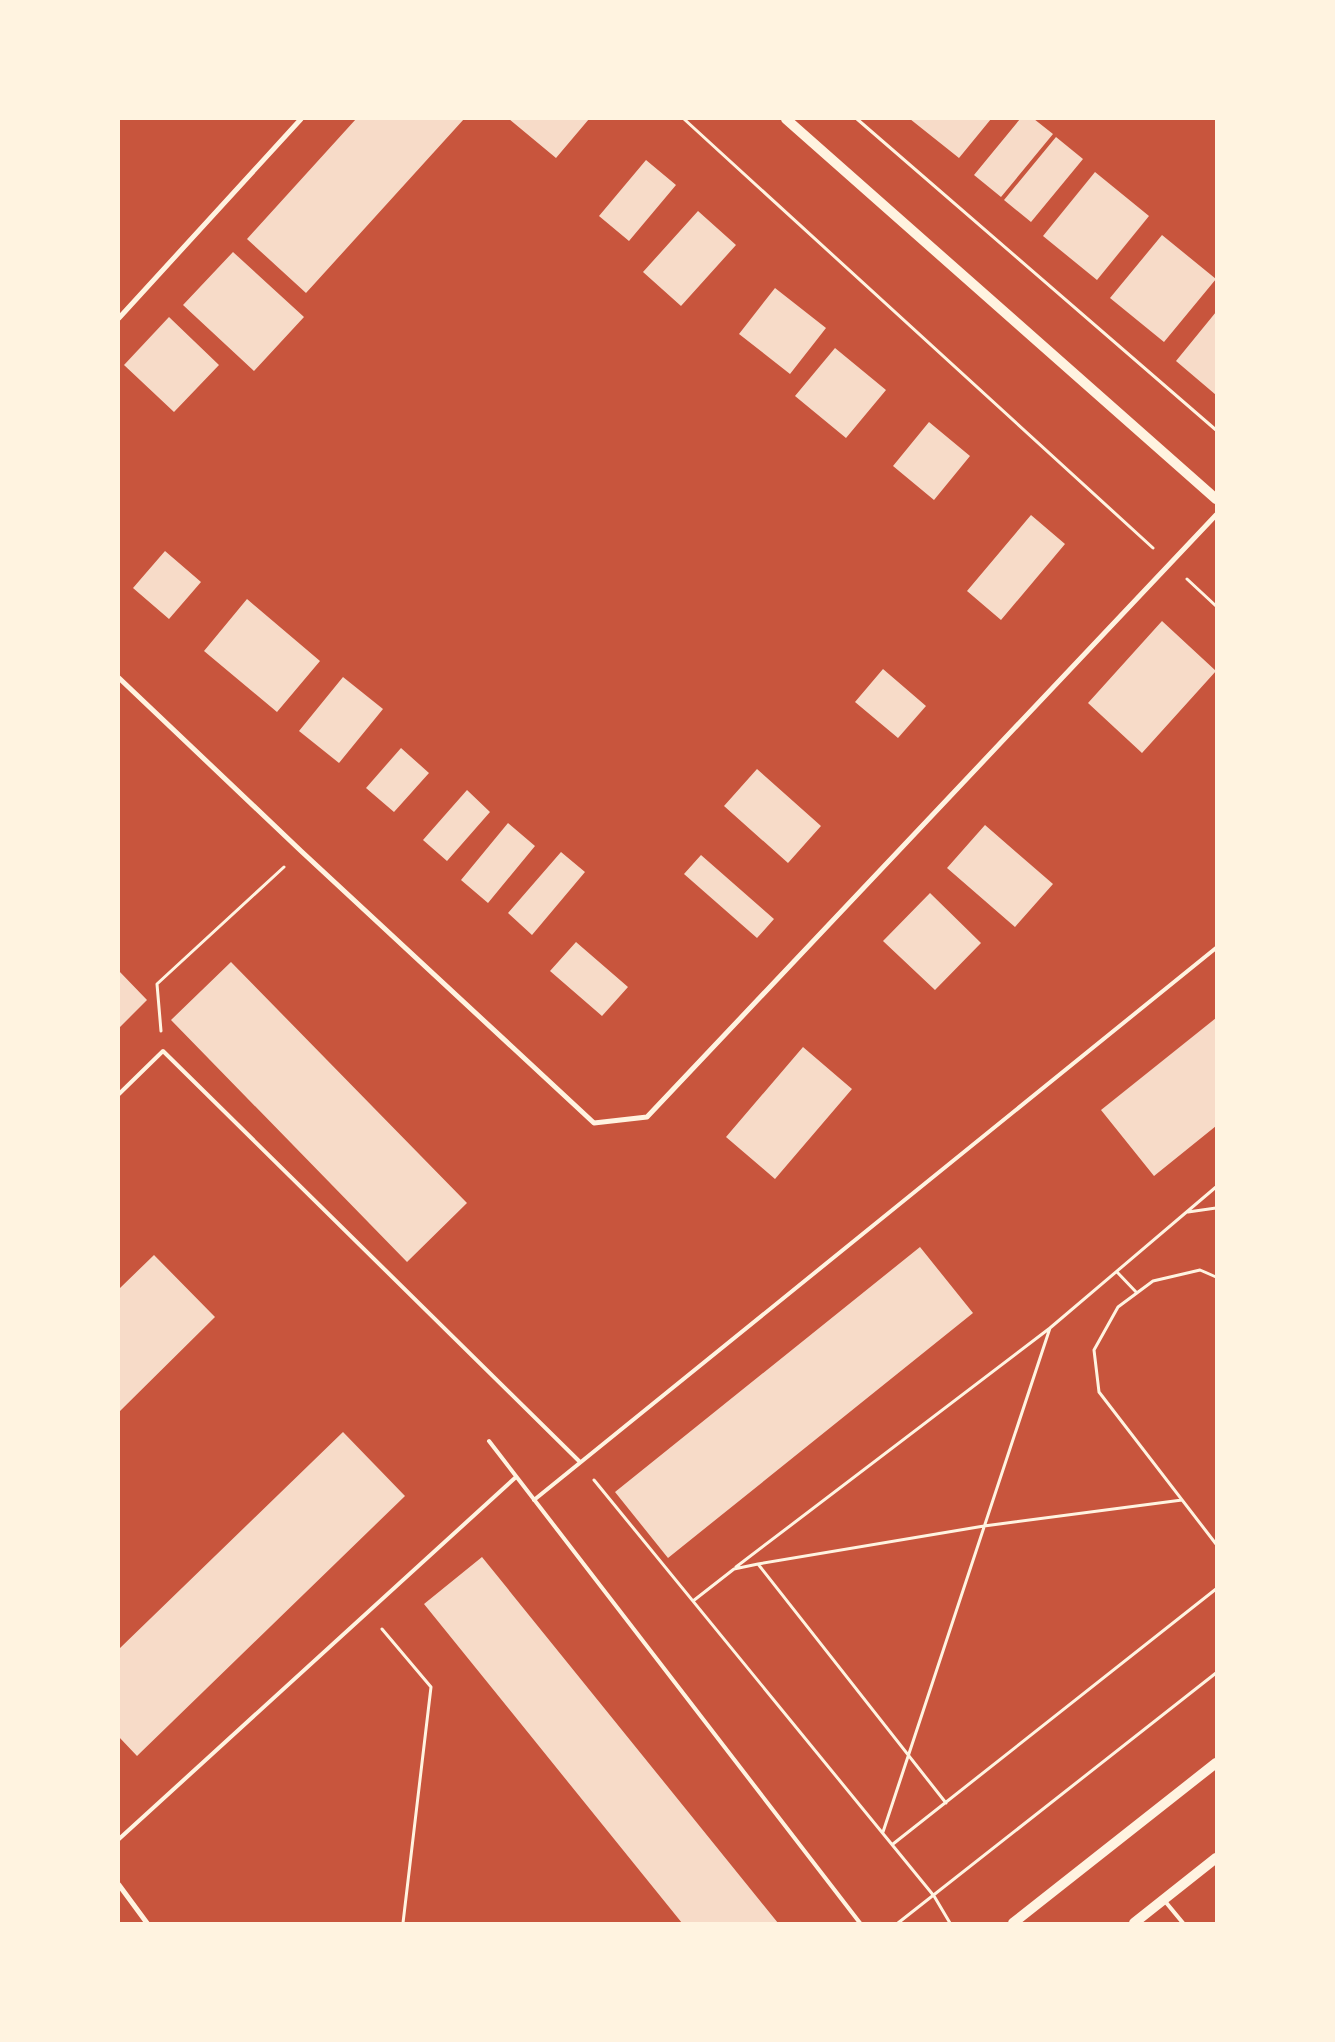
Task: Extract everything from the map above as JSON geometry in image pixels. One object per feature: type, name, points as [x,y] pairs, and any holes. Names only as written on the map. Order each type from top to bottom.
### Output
[{"type":"main road","points":[[786,119],[1216,499]]},
{"type":"main road","points":[[1013,1923],[1216,1764]]},
{"type":"main road","points":[[1134,1923],[1216,1858]]},
{"type":"street","points":[[119,318],[301,119]]},
{"type":"street","points":[[119,678],[301,851],[594,1123],[646,1117],[1216,515]]},
{"type":"street","points":[[119,1885],[147,1923]]},
{"type":"lane","points":[[534,1500],[1216,948]]},
{"type":"lane","points":[[119,1094],[163,1051],[580,1462]]},
{"type":"lane","points":[[489,1441],[860,1923]]},
{"type":"lane","points":[[119,1840],[367,1611],[516,1477]]},
{"type":"lane","points":[[1164,1900],[1183,1923]]},
{"type":"path","points":[[684,119],[1216,606]]},
{"type":"path","points":[[857,119],[1216,430]]},
{"type":"path","points":[[163,1051],[157,984],[301,851]]},
{"type":"path","points":[[693,1601],[1050,1328],[1216,1188]]},
{"type":"path","points":[[1187,1212],[1216,1208]]},
{"type":"path","points":[[1216,1277],[1200,1270],[1153,1282],[1118,1307],[1094,1350],[1099,1392],[1216,1544]]},
{"type":"path","points":[[1117,1272],[1137,1294]]},
{"type":"path","points":[[883,1832],[1050,1328]]},
{"type":"path","points":[[580,1462],[893,1844],[934,1896],[950,1923]]},
{"type":"path","points":[[734,1569],[984,1526],[1182,1500]]},
{"type":"path","points":[[758,1564],[946,1803]]},
{"type":"path","points":[[893,1844],[1216,1589]]},
{"type":"path","points":[[367,1611],[431,1687],[403,1923]]},
{"type":"path","points":[[898,1923],[1216,1673]]},
{"type":"building","points":[[356,119],[464,119],[306,293],[247,239]]},
{"type":"building","points":[[509,119],[589,119],[556,158]]},
{"type":"building","points":[[910,119],[991,119],[959,158]]},
{"type":"building","points":[[1020,119],[1034,119],[1053,134],[1001,197],[974,175]]},
{"type":"building","points":[[1056,137],[1083,159],[1031,222],[1004,200]]},
{"type":"building","points":[[646,160],[676,185],[629,241],[599,216]]},
{"type":"building","points":[[1095,172],[1149,216],[1097,280],[1043,236]]},
{"type":"building","points":[[698,211],[736,245],[681,306],[643,272]]},
{"type":"building","points":[[1162,235],[1216,279],[1164,342],[1110,298]]},
{"type":"building","points":[[233,252],[304,317],[254,371],[183,305]]},
{"type":"building","points":[[775,288],[826,328],[790,374],[739,334]]},
{"type":"building","points":[[1216,312],[1216,395],[1176,361]]},
{"type":"building","points":[[169,317],[219,365],[174,412],[124,365]]},
{"type":"building","points":[[835,348],[886,390],[846,438],[795,396]]},
{"type":"building","points":[[929,422],[970,456],[934,500],[893,466]]},
{"type":"building","points":[[1031,515],[1065,544],[1001,620],[967,591]]},
{"type":"building","points":[[165,551],[201,582],[169,619],[133,588]]},
{"type":"building","points":[[247,599],[320,661],[277,712],[204,651]]},
{"type":"building","points":[[1162,621],[1216,671],[1142,753],[1088,703]]},
{"type":"building","points":[[883,669],[926,706],[898,738],[855,702]]},
{"type":"building","points":[[343,677],[383,709],[339,763],[299,731]]},
{"type":"building","points":[[401,748],[429,773],[394,812],[366,788]]},
{"type":"building","points":[[757,769],[821,826],[788,863],[724,806]]},
{"type":"building","points":[[467,790],[490,812],[447,861],[423,840]]},
{"type":"building","points":[[508,823],[535,846],[488,903],[461,880]]},
{"type":"building","points":[[985,825],[1053,884],[1015,927],[947,868]]},
{"type":"building","points":[[561,852],[585,872],[532,935],[508,913]]},
{"type":"building","points":[[701,855],[774,919],[757,938],[684,874]]},
{"type":"building","points":[[930,893],[981,943],[935,990],[883,941]]},
{"type":"building","points":[[576,942],[628,987],[602,1016],[550,971]]},
{"type":"building","points":[[231,962],[467,1203],[407,1262],[171,1020]]},
{"type":"building","points":[[119,971],[147,1000],[119,1028]]},
{"type":"building","points":[[1216,1018],[1216,1126],[1154,1176],[1101,1110]]},
{"type":"building","points":[[803,1047],[852,1089],[775,1179],[726,1137]]},
{"type":"building","points":[[920,1247],[973,1313],[668,1558],[615,1492]]},
{"type":"building","points":[[154,1255],[215,1317],[119,1412],[119,1289]]},
{"type":"building","points":[[343,1432],[405,1496],[137,1756],[119,1737],[119,1649]]},
{"type":"building","points":[[482,1557],[778,1923],[682,1923],[424,1604]]}]
